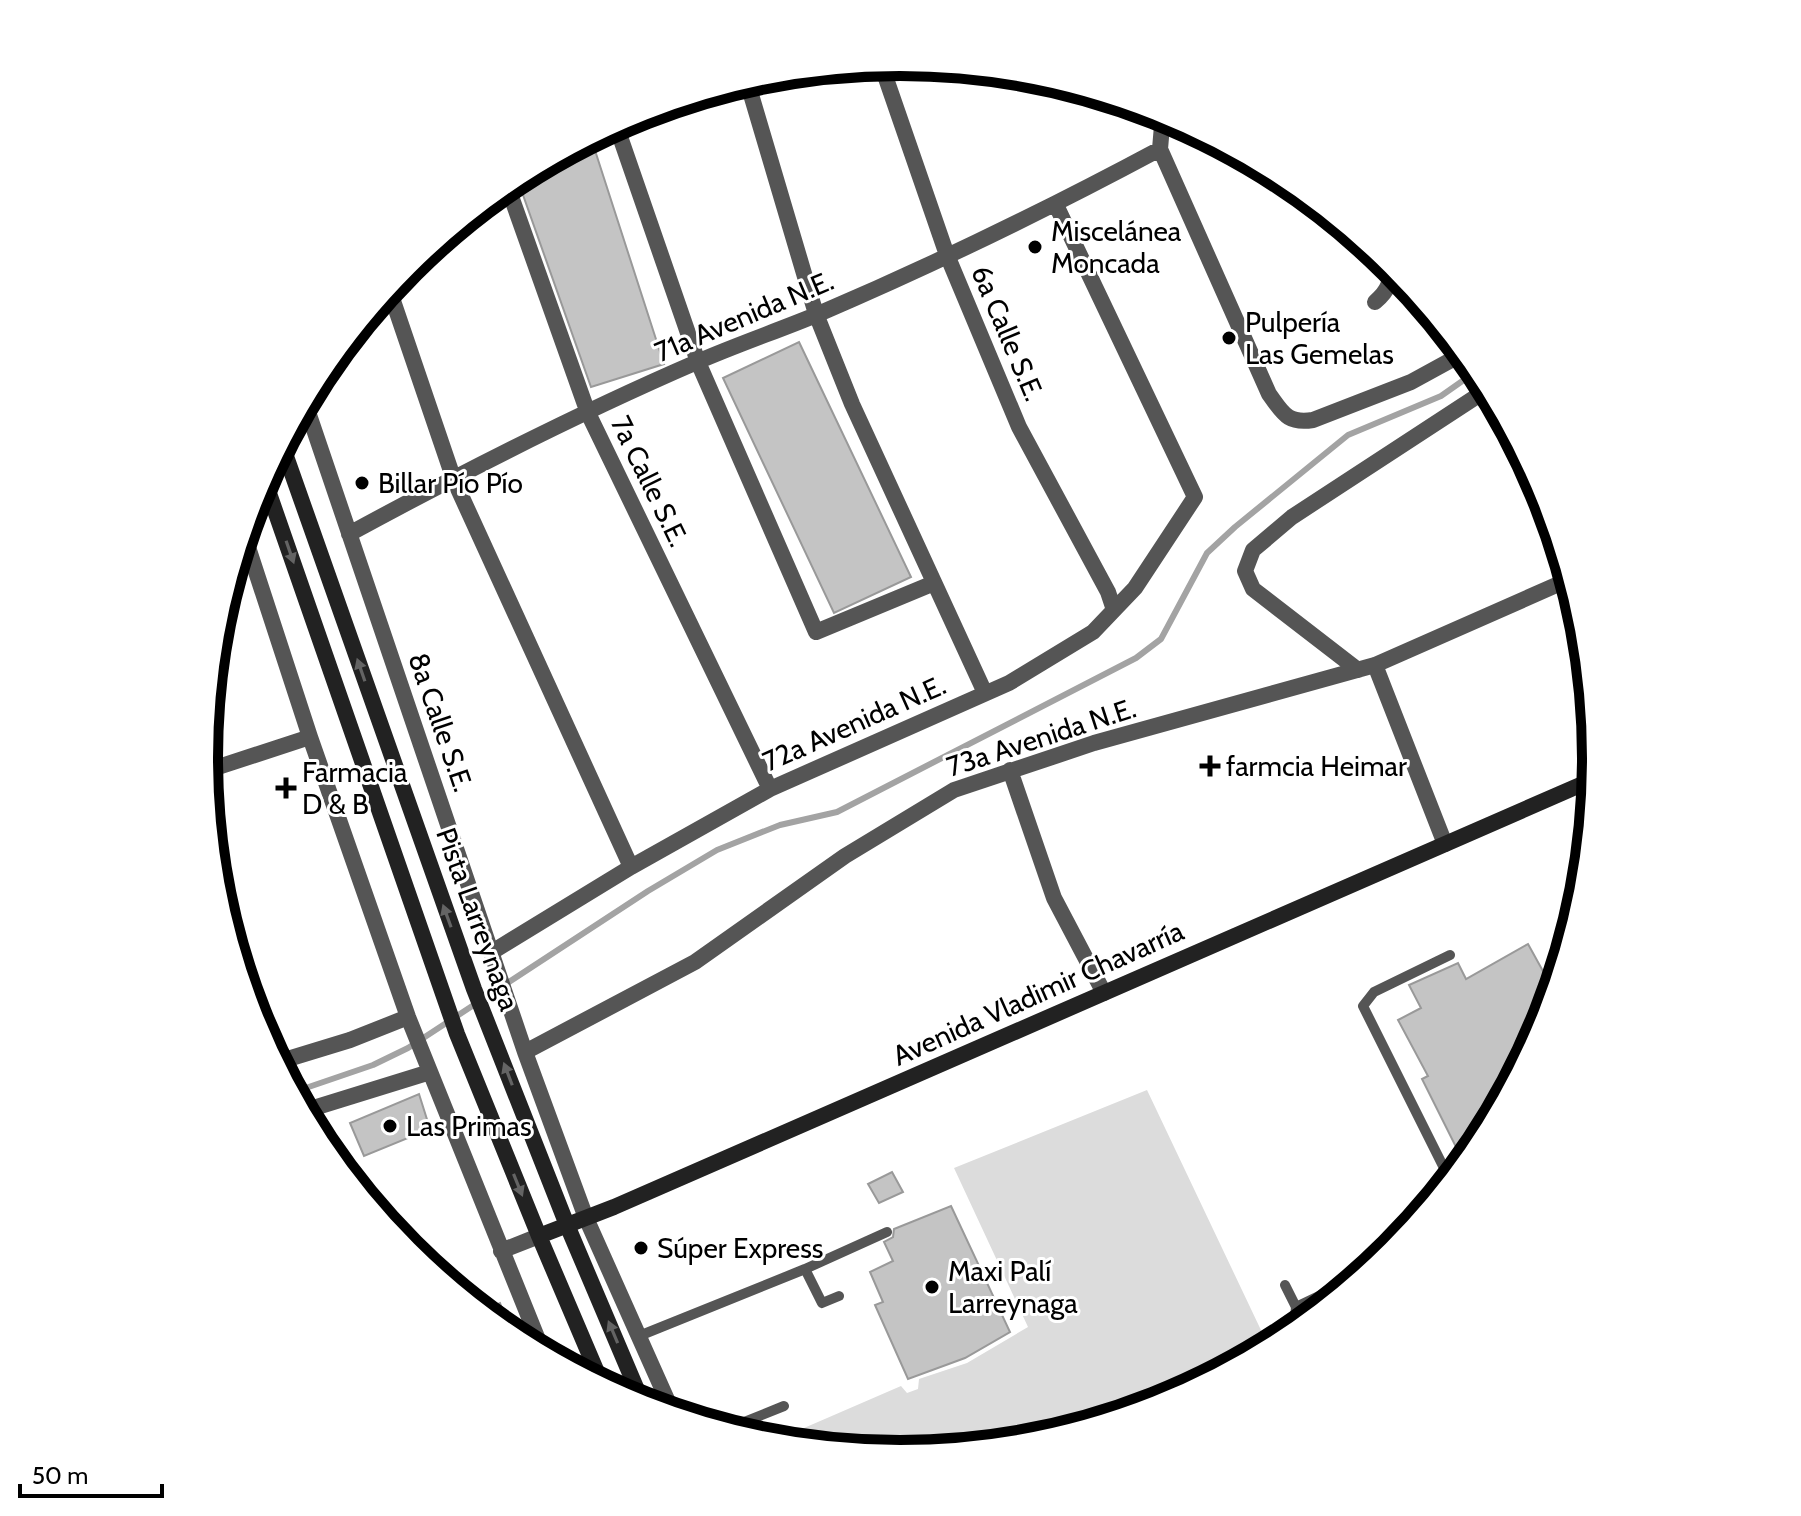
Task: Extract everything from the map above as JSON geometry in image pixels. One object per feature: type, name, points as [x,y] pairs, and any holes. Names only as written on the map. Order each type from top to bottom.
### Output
[{"type":"main road","name":"Pista Larreynaga","points":[[287,460],[474,989],[567,1225],[635,1386]]},
{"type":"main road","name":"Pista Larreynaga","points":[[270,497],[457,1034],[595,1368]]},
{"type":"main road","name":"Avenida Vladimir Chavarría","points":[[539,1236],[1581,784]]},
{"type":"street","name":"6a Calle S.E.","points":[[885,76],[947,255],[1019,427],[1108,592],[1114,610]]},
{"type":"street","points":[[751,93],[816,314],[852,404],[985,693]]},
{"type":"street","points":[[1161,128],[1160,149],[1269,394],[1284,414],[1297,423],[1313,420],[1411,382],[1453,359]]},
{"type":"street","points":[[620,137],[698,362],[816,632],[934,583]]},
{"type":"street","name":"71a Avenida N.E.","points":[[349,534],[588,413],[1056,205],[1160,149]]},
{"type":"street","name":"7a Calle S.E.","points":[[512,198],[588,413],[770,789]]},
{"type":"street","name":"72a Avenida N.E.","points":[[494,960],[631,867],[770,789],[1009,683],[1093,632],[1135,588],[1195,497],[1056,205]]},
{"type":"street","points":[[1375,302],[1390,284]]},
{"type":"street","points":[[393,302],[454,480],[631,867]]},
{"type":"street","points":[[1358,670],[1253,589],[1245,571],[1253,550],[1292,517],[1478,396]]},
{"type":"street","name":"8a Calle S.E.","points":[[310,417],[525,1052],[586,1218],[667,1398]]},
{"type":"street","points":[[250,554],[310,737],[412,1027],[535,1333]]},
{"type":"street","name":"73a Avenida N.E.","points":[[525,1052],[695,962],[845,856],[954,790],[1094,743],[1375,665],[1560,584]]},
{"type":"street","points":[[1375,665],[1445,844]]},
{"type":"street","points":[[218,767],[310,737]]},
{"type":"street","points":[[1010,770],[1054,898],[1104,993]]},
{"type":"street","points":[[288,1059],[350,1040],[412,1027]]},
{"type":"street","points":[[315,1107],[427,1065]]},
{"type":"street","name":"Avenida Vladimir Chavarría","points":[[501,1251],[539,1236]]},
{"type":"lane","points":[[1445,1169],[1363,1006],[1374,992],[1450,955]]},
{"type":"lane","points":[[639,1336],[753,1286],[805,1269],[887,1232]]},
{"type":"lane","points":[[805,1269],[822,1303],[839,1296]]},
{"type":"lane","points":[[1285,1285],[1296,1307],[1295,1313]]},
{"type":"lane","points":[[1296,1307],[1320,1295]]},
{"type":"lane","points":[[745,1422],[784,1406]]},
{"type":"shaded area","points":[[1147,1090],[1263,1335],[1202,1370],[1161,1388],[1120,1404],[1034,1427],[945,1439],[900,1440],[856,1439],[796,1432],[901,1386],[907,1393],[918,1389],[919,1379],[967,1363],[1028,1327],[954,1168]]},
{"type":"building","points":[[594,148],[664,364],[591,387],[522,191]]},
{"type":"building","points":[[799,342],[911,577],[834,613],[723,378]]},
{"type":"building","points":[[1528,944],[1546,977],[1512,1060],[1458,1151],[1422,1079],[1428,1076],[1398,1020],[1421,1008],[1409,985],[1458,963],[1466,979]]},
{"type":"building","name":"Las Primas","points":[[419,1094],[430,1129],[364,1156],[350,1123]]},
{"type":"building","points":[[892,1172],[903,1192],[879,1203],[868,1184]]},
{"type":"building","name":"Maxi Palí Larreynaga","points":[[951,1206],[1010,1332],[965,1358],[908,1379],[875,1305],[883,1302],[870,1272],[893,1261],[884,1242],[893,1237],[894,1229]]},
{"type":"waterway","points":[[304,1088],[373,1065],[408,1048],[648,891],[717,850],[780,825],[837,812],[1136,658],[1161,639],[1207,553],[1235,527],[1348,435],[1441,396],[1467,378]]},
{"type":"place","name":"Miscelánea Moncada","points":[[1035,247]]},
{"type":"place","name":"Pulpería Las Gemelas","points":[[1229,338]]},
{"type":"place","name":"Billar Pío Pío","points":[[362,483]]},
{"type":"place","name":"farmcia Heimar","points":[[1210,766]]},
{"type":"place","name":"Farmacia D & B","points":[[286,788]]},
{"type":"place","name":"Las Primas","points":[[390,1126]]},
{"type":"place","name":"Súper Express","points":[[641,1248]]},
{"type":"place","name":"Maxi Palí Larreynaga","points":[[932,1287]]}]
